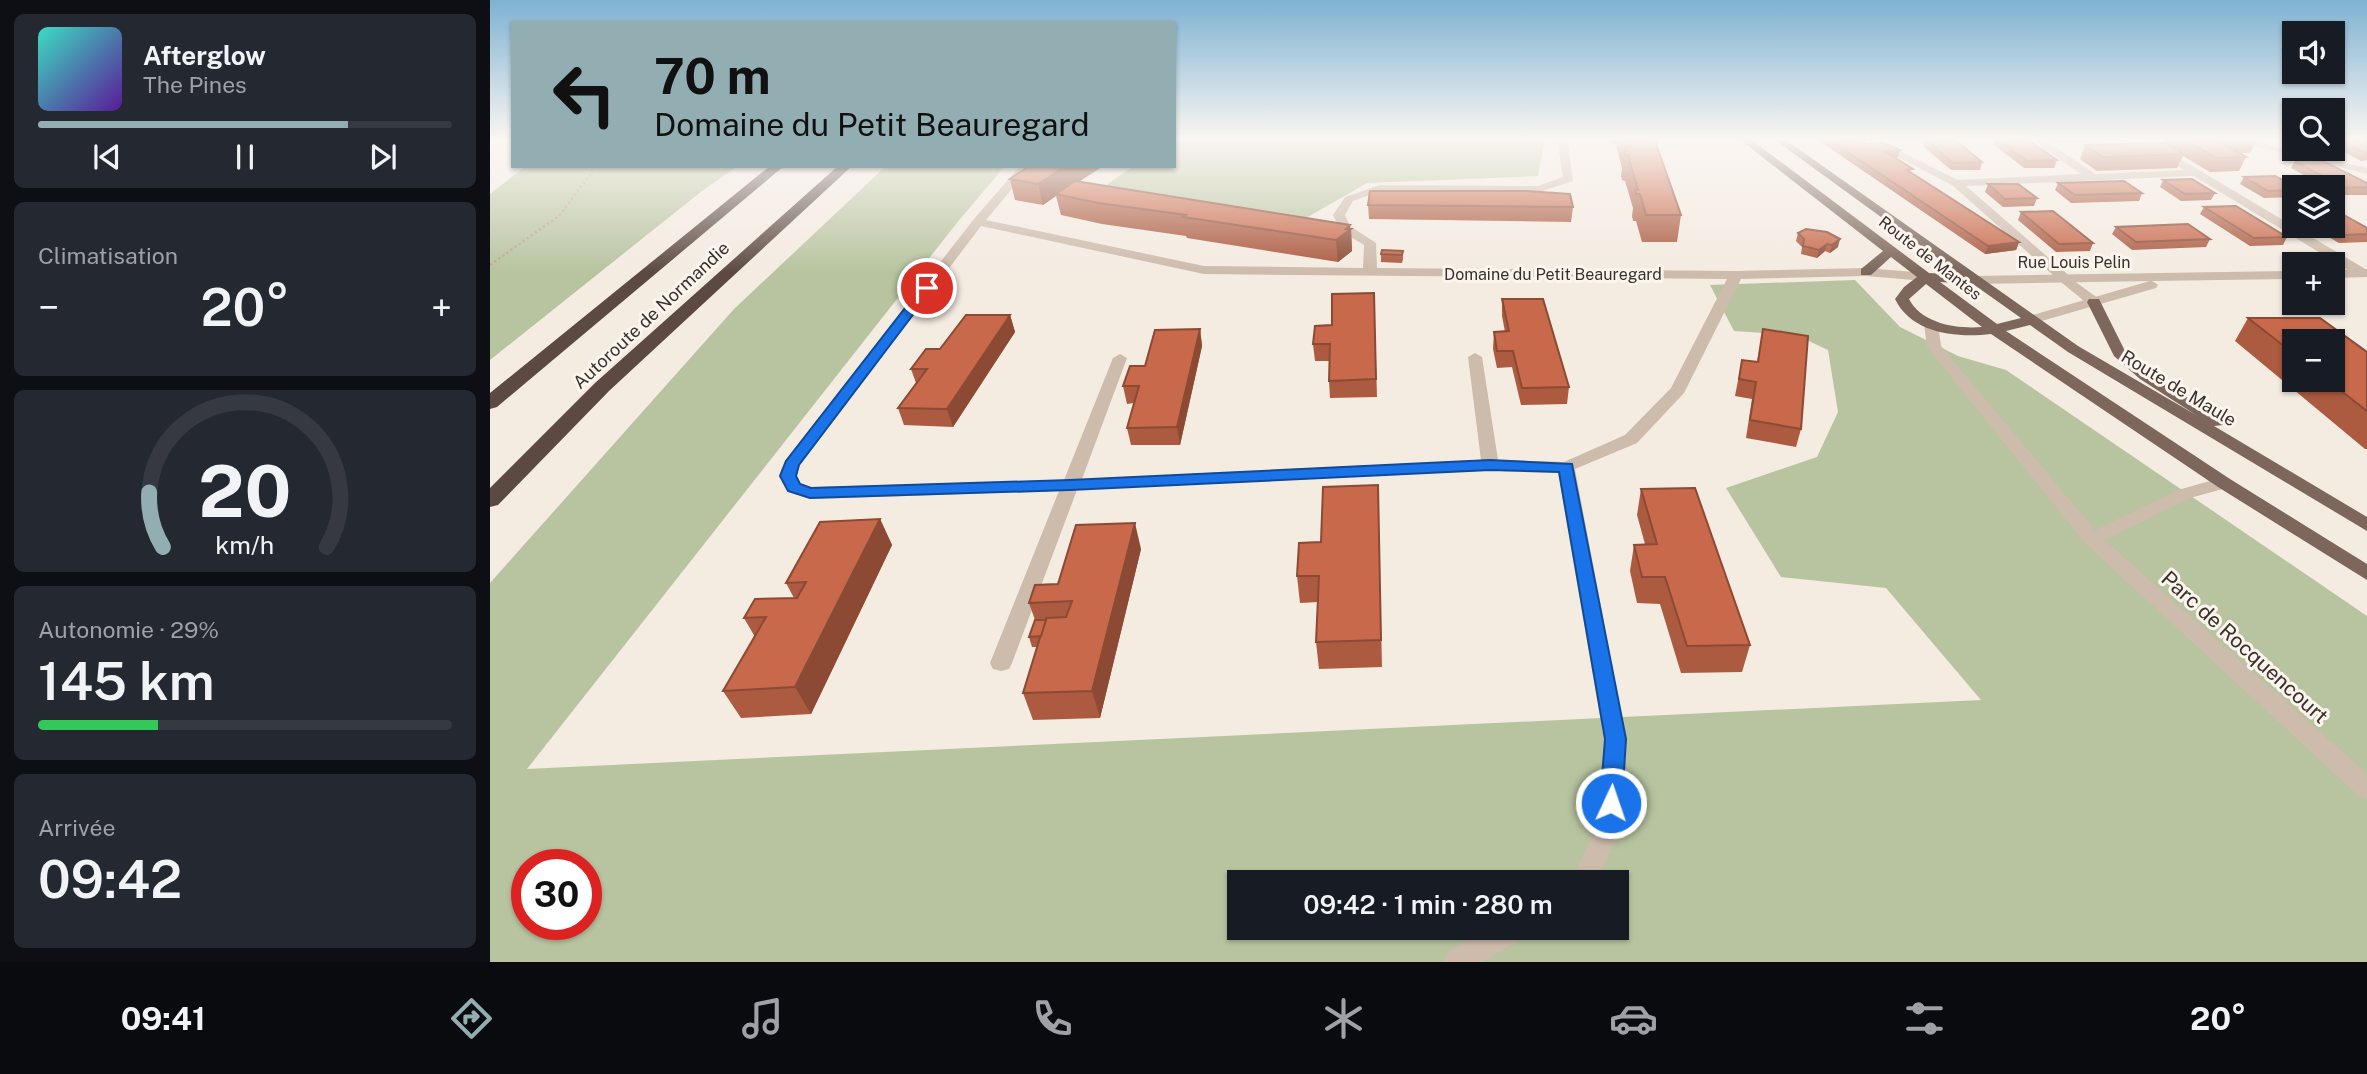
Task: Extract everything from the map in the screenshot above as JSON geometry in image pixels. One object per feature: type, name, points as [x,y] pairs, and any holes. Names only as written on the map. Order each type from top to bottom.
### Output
[{"type":"highway","name":"Autoroute de Normandie","points":[[490,403],[757,183]]},
{"type":"highway","name":"Autoroute de Normandie","points":[[490,500],[602,387],[827,183]]},
{"type":"main road","name":"Route de Mantes","points":[[1803,183],[1995,330]]},
{"type":"main road","name":"Route de Mantes","points":[[1839,183],[1974,280]]},
{"type":"main road","points":[[1866,272],[1891,250]]},
{"type":"main road","points":[[1974,280],[1926,276],[1902,299],[1913,314],[1931,324],[1963,332],[1995,330],[2031,320]]},
{"type":"main road","name":"Route de Maule","points":[[1974,280],[2073,349],[2367,525]]},
{"type":"main road","points":[[2094,302],[2119,353],[2145,376],[2222,426],[2224,440]]},
{"type":"main road","points":[[1995,330],[2224,483],[2367,573]]},
{"type":"street","points":[[1012,183],[978,222],[791,465],[788,476],[794,488],[810,493],[1070,485],[1490,465],[1566,467],[1631,439],[1678,390],[1735,275]]},
{"type":"street","points":[[1370,272],[1370,243],[1345,228],[1339,215],[1349,199],[1380,188],[1539,189],[1557,183]]},
{"type":"street","points":[[1956,183],[2094,302]]},
{"type":"street","points":[[2211,183],[2365,273]]},
{"type":"street","name":"Domaine du Petit Beauregard","points":[[978,222],[1204,270],[1735,275],[1866,272],[1926,276]]},
{"type":"street","points":[[2345,274],[2365,273]]},
{"type":"street","name":"Rue Louis Pelin","points":[[1974,280],[2282,275]]},
{"type":"street","name":"Rue Louis Pelin","points":[[2031,320],[2175,279]]},
{"type":"street","name":"Parc de Rocquencourt","points":[[1931,324],[1934,348],[2092,539],[2367,789]]},
{"type":"street","points":[[1475,357],[1490,465]]},
{"type":"street","points":[[1001,663],[1120,358]]},
{"type":"street","points":[[1566,467],[1615,739],[1610,824],[1589,870]]},
{"type":"street","points":[[2092,539],[2184,494],[2224,483]]},
{"type":"street","points":[[1457,962],[1494,940]]},
{"type":"path","points":[[490,265],[560,215],[584,183]]},
{"type":"green space","points":[[504,183],[714,183],[490,360],[490,194]]},
{"type":"green space","points":[[868,183],[991,183],[527,769],[1981,700],[1886,588],[1781,577],[1726,488],[1817,457],[1838,412],[1828,350],[1796,335],[1734,331],[1710,285],[1855,280],[1900,327],[1958,356],[2006,370],[2367,616],[2367,962],[490,962],[490,583],[734,309]]},
{"type":"green space","points":[[1109,183],[1370,183],[1299,222],[1098,191]]},
{"type":"building","points":[[1072,183],[1087,183],[1350,225],[1346,229],[1351,229],[1336,240],[1183,217],[1186,215],[1098,203],[1056,194]]},
{"type":"building","points":[[1636,183],[1670,183],[1681,215],[1646,215],[1640,194],[1636,194],[1635,190],[1638,190]]},
{"type":"building","points":[[1894,183],[1927,183],[2019,242],[1988,246]]},
{"type":"building","points":[[2058,183],[2127,183],[2142,193],[2075,195]]},
{"type":"building","points":[[2168,183],[2198,183],[2215,193],[2185,194]]},
{"type":"building","points":[[2254,183],[2282,183],[2282,190],[2268,191]]},
{"type":"building","points":[[2345,183],[2367,183],[2367,187],[2345,188]]},
{"type":"building","points":[[1988,184],[2018,184],[2037,198],[2005,199]]},
{"type":"building","points":[[1370,191],[1526,191],[1570,194],[1573,207],[1368,205]]},
{"type":"building","points":[[2236,206],[2282,234],[2282,237],[2254,238],[2204,207]]},
{"type":"building","points":[[2053,211],[2093,243],[2059,244],[2021,212]]},
{"type":"building","points":[[2345,216],[2367,228],[2367,234],[2345,235]]},
{"type":"building","points":[[2188,224],[2210,239],[2136,242],[2116,227]]},
{"type":"building","points":[[1806,229],[1827,232],[1840,239],[1819,250],[1803,246],[1804,239],[1798,233]]},
{"type":"building","points":[[1382,250],[1403,251],[1402,255],[1381,254]]},
{"type":"building","points":[[1374,293],[1376,379],[1329,381],[1330,344],[1313,344],[1315,326],[1332,325],[1332,294]]},
{"type":"building","points":[[1502,299],[1543,299],[1569,387],[1522,388],[1513,351],[1497,351],[1494,332],[1509,331]]},
{"type":"building","points":[[966,315],[1010,315],[947,409],[898,408],[927,369],[911,369],[926,349],[940,349]]},
{"type":"building","points":[[2248,318],[2320,318],[2335,329],[2282,329],[2282,345]]},
{"type":"building","points":[[1200,329],[1177,427],[1127,428],[1139,386],[1123,386],[1130,366],[1145,366],[1155,330]]},
{"type":"building","points":[[1763,329],[1808,336],[1801,429],[1750,420],[1756,382],[1739,379],[1742,360],[1758,362]]},
{"type":"building","points":[[2345,336],[2367,352],[2367,411],[2342,392],[2345,392]]},
{"type":"building","points":[[1378,485],[1381,640],[1316,642],[1319,576],[1297,576],[1299,543],[1321,542],[1323,487]]},
{"type":"building","points":[[1695,488],[1750,645],[1687,646],[1665,577],[1642,577],[1634,545],[1657,544],[1641,489]]},
{"type":"building","points":[[880,519],[795,687],[723,691],[766,617],[744,618],[755,599],[797,598],[806,582],[786,583],[820,522]]},
{"type":"building","points":[[1135,523],[1092,691],[1023,693],[1046,618],[1066,617],[1072,601],[1029,603],[1035,585],[1058,584],[1076,525]]},
{"type":"building","points":[[1035,620],[1046,620],[1041,636],[1029,637]]},
{"type":"route","points":[[927,288],[791,465],[788,476],[794,488],[810,493],[1070,485],[1490,465],[1566,467],[1615,739],[1611,803]]}]
